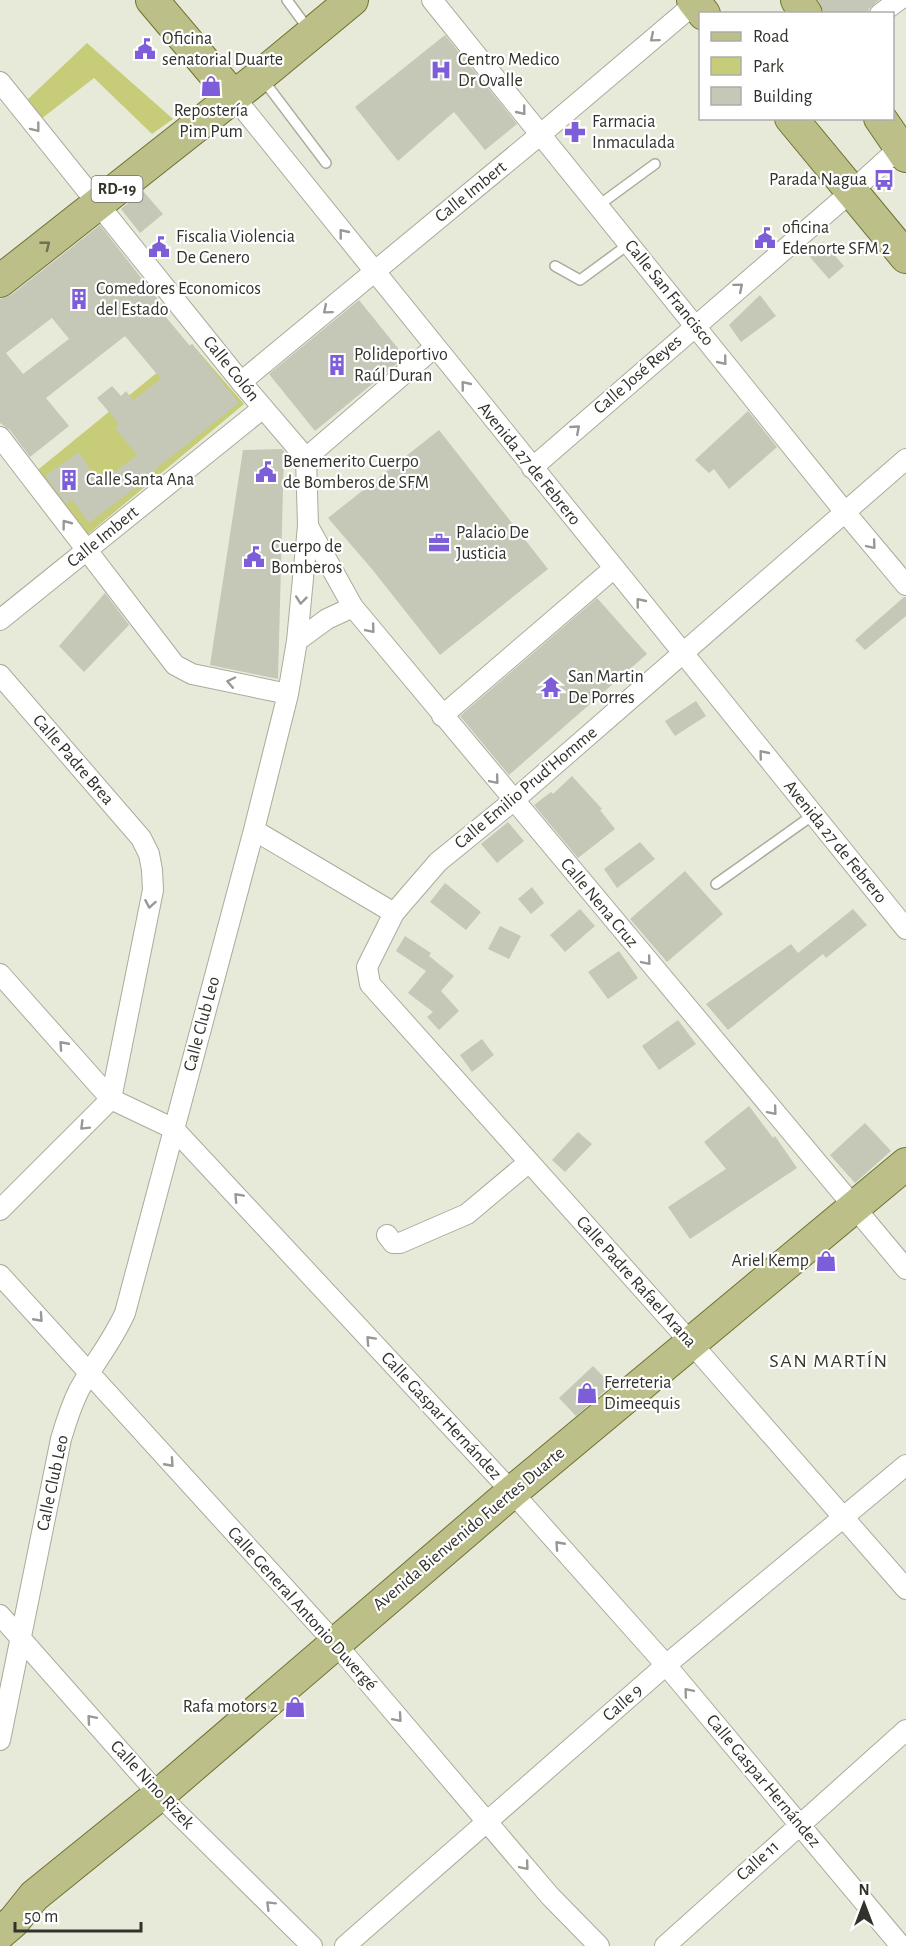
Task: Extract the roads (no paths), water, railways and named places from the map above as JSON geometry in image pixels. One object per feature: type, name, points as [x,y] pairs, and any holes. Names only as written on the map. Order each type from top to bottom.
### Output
[{"type":"main road","name":"Avenida 27 de Febrero","points":[[152,0],[234,97]]},
{"type":"main road","name":"RD-19","points":[[0,281],[234,97],[352,0]]},
{"type":"main road","points":[[793,120],[906,257]]},
{"type":"main road","points":[[882,120],[904,148]]},
{"type":"main road","name":"Avenida Bienvenido Fuertes Duarte","points":[[0,1933],[14,1921],[34,1896],[159,1796],[512,1492],[906,1164]]},
{"type":"main road","name":"Avenida Bienvenido Fuertes Duarte","points":[[0,1906],[34,1896]]},
{"type":"street","name":"Calle San Francisco","points":[[432,0],[844,512],[906,585]]},
{"type":"street","points":[[883,12],[899,0]]},
{"type":"street","name":"Calle Imbert","points":[[241,382],[698,4]]},
{"type":"street","name":"Calle Colón","points":[[0,82],[241,382],[306,458]]},
{"type":"street","name":"Avenida 27 de Febrero","points":[[234,97],[906,929]]},
{"type":"street","name":"Calle José Reyes","points":[[532,468],[695,325],[904,148]]},
{"type":"street","points":[[306,458],[435,347]]},
{"type":"street","name":"Calle Imbert","points":[[0,620],[263,408]]},
{"type":"street","points":[[0,437],[175,665],[182,670],[202,676],[288,694]]},
{"type":"street","name":"Calle Club Leo","points":[[0,1740],[61,1439],[70,1410],[80,1389],[115,1336],[125,1312],[254,830],[288,694],[297,641],[308,526],[306,458]]},
{"type":"street","name":"Calle Emilio Prud'Homme","points":[[367,975],[367,967],[394,913],[438,862],[513,801],[906,459]]},
{"type":"street","name":"Calle Nena Cruz","points":[[308,526],[353,607],[906,1269]]},
{"type":"street","points":[[442,716],[613,568]]},
{"type":"street","points":[[297,641],[327,619],[353,607]]},
{"type":"street","name":"Calle Padre Brea","points":[[0,675],[146,846],[152,870],[153,890],[111,1099]]},
{"type":"street","points":[[254,830],[394,913]]},
{"type":"street","name":"Calle Gaspar Hernández","points":[[0,974],[111,1099],[174,1129],[512,1492],[666,1665],[901,1946]]},
{"type":"street","name":"Calle Padre Rafael Arana","points":[[367,975],[370,984],[692,1344],[906,1589]]},
{"type":"street","points":[[0,1210],[111,1099]]},
{"type":"street","points":[[387,1235],[393,1243],[400,1243],[467,1214],[529,1162]]},
{"type":"street","name":"Calle General Antonio Duvergé","points":[[0,1275],[335,1643],[550,1896],[599,1946]]},
{"type":"street","name":"Calle 9","points":[[345,1946],[666,1665],[906,1465]]},
{"type":"street","name":"Calle Nino Rizek","points":[[0,1615],[159,1796],[312,1946]]},
{"type":"street","name":"Calle 11","points":[[665,1946],[906,1730]]},
{"type":"lane","points":[[287,0],[311,34]]},
{"type":"lane","points":[[260,76],[326,163]]},
{"type":"lane","points":[[599,205],[655,164]]},
{"type":"lane","points":[[555,266],[580,280],[629,244]]},
{"type":"lane","points":[[716,884],[813,815]]},
{"type":"place","name":"Oficina senatorial Duarte","points":[[145,49]]},
{"type":"place","name":"Centro Medico Dr Ovalle","points":[[441,70]]},
{"type":"place","name":"Repostería Pim Pum","points":[[211,86]]},
{"type":"place","name":"Farmacia Inmaculada","points":[[575,132]]},
{"type":"place","name":"Parada Nagua","points":[[884,180]]},
{"type":"place","name":"oficina Edenorte SFM 2","points":[[765,238]]},
{"type":"place","name":"Fiscalia Violencia De Genero","points":[[159,247]]},
{"type":"place","name":"Comedores Economicos del Estado","points":[[79,299]]},
{"type":"place","name":"Polideportivo Raúl Duran","points":[[337,365]]},
{"type":"place","name":"Benemerito Cuerpo de Bomberos de SFM","points":[[266,472]]},
{"type":"place","name":"Calle Santa Ana","points":[[69,480]]},
{"type":"place","name":"Palacio De Justicia","points":[[439,543]]},
{"type":"place","name":"Cuerpo de Bomberos","points":[[254,557]]},
{"type":"place","name":"San Martin De Porres","points":[[551,687]]},
{"type":"place","name":"Ariel Kemp","points":[[826,1261]]},
{"type":"place","name":"Ferreteria Dimeequis","points":[[587,1393]]},
{"type":"place","name":"Rafa motors 2","points":[[295,1707]]},
{"type":"district","name":"SAN MARTÍN","points":[[829,1361]]}]
